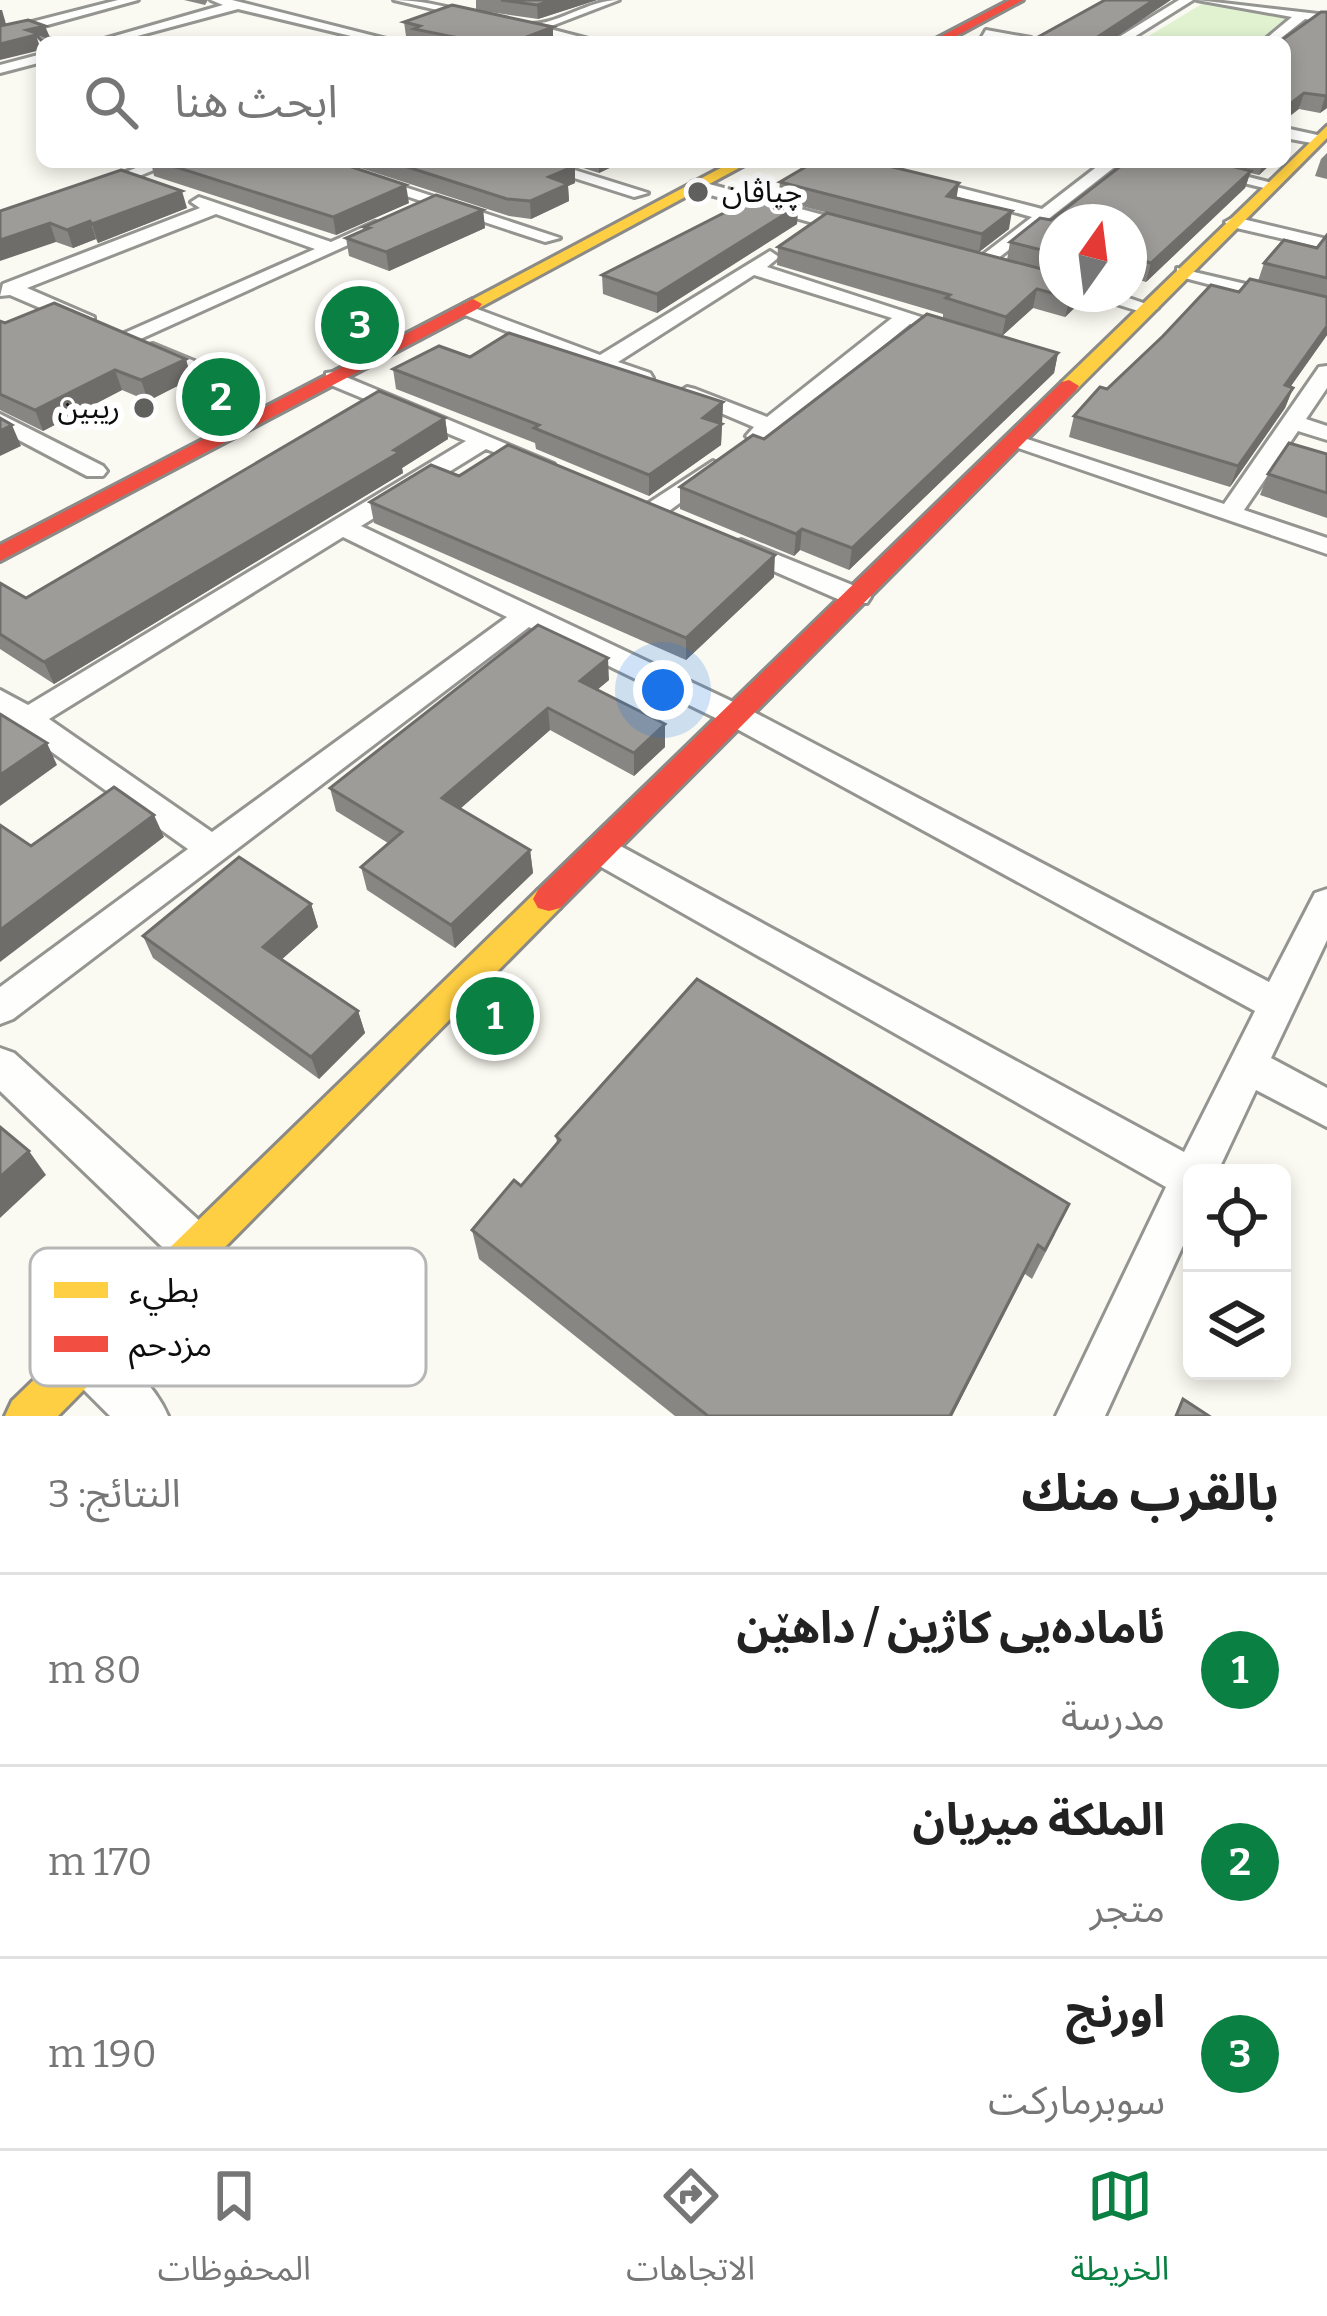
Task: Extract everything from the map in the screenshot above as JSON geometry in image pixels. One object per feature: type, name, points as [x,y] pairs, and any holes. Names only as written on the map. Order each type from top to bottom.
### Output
[{"type":"street","points":[[0,34],[132,0]]},
{"type":"street","points":[[217,0],[366,36],[478,0]]},
{"type":"street","points":[[256,9],[289,0]]},
{"type":"street","points":[[400,0],[567,36]]},
{"type":"street","points":[[532,28],[613,0]]},
{"type":"street","points":[[948,36],[1018,0]]},
{"type":"street","points":[[982,36],[1050,0]]},
{"type":"street","points":[[1127,36],[1187,0]]},
{"type":"street","points":[[1203,0],[1327,19]]},
{"type":"street","points":[[122,36],[237,5]]},
{"type":"street","points":[[0,12],[41,23]]},
{"type":"street","points":[[1276,36],[1303,16]]},
{"type":"street","points":[[3,67],[36,59]]},
{"type":"street","points":[[1291,133],[1324,134]]},
{"type":"street","points":[[1291,166],[1324,134]]},
{"type":"street","points":[[84,191],[149,168]]},
{"type":"street","points":[[336,168],[551,238]]},
{"type":"street","points":[[553,168],[640,193]]},
{"type":"street","points":[[862,168],[1039,213]]},
{"type":"street","points":[[894,176],[907,168]]},
{"type":"street","points":[[1056,204],[1105,168]]},
{"type":"street","points":[[1195,168],[1272,185]]},
{"type":"street","points":[[198,1248],[1013,442],[1074,367],[1148,308],[1289,168]]},
{"type":"street","points":[[0,554],[462,310],[699,174]]},
{"type":"street","points":[[57,490],[640,193],[699,174],[805,232],[868,232]]},
{"type":"street","points":[[126,176],[148,184]]},
{"type":"street","points":[[170,192],[331,248]]},
{"type":"street","points":[[415,211],[436,202]]},
{"type":"street","points":[[5,290],[215,208]]},
{"type":"street","points":[[960,257],[992,266],[1039,218]]},
{"type":"street","points":[[127,339],[394,220]]},
{"type":"street","points":[[1234,222],[1327,244]]},
{"type":"street","points":[[602,363],[805,232]]},
{"type":"street","points":[[753,269],[974,337]]},
{"type":"street","points":[[1184,272],[1327,309]]},
{"type":"street","points":[[5,290],[249,392]]},
{"type":"street","points":[[462,310],[771,426]]},
{"type":"street","points":[[653,511],[771,426],[907,316]]},
{"type":"street","points":[[362,335],[394,346]]},
{"type":"street","points":[[1230,513],[1327,372]]},
{"type":"street","points":[[334,378],[569,476]]},
{"type":"street","points":[[0,421],[114,461]]},
{"type":"street","points":[[1294,423],[1327,433]]},
{"type":"street","points":[[27,719],[484,440]]},
{"type":"street","points":[[1013,442],[1327,546]]},
{"type":"street","points":[[344,528],[737,716],[1276,1004]]},
{"type":"street","points":[[714,537],[857,597]]},
{"type":"street","points":[[0,1008],[527,616]]},
{"type":"street","points":[[0,700],[215,851]]},
{"type":"street","points":[[601,851],[1183,1171]]},
{"type":"street","points":[[1199,1164],[1327,903]]},
{"type":"street","points":[[1246,1064],[1327,1108]]},
{"type":"street","points":[[0,1066],[196,1248]]},
{"type":"street","points":[[1080,1416],[1183,1198]]},
{"type":"street","points":[[27,1416],[58,1386]]},
{"type":"street","points":[[114,1386],[144,1416]]},
{"type":"green space","points":[[1205,2],[1292,17],[1268,36],[1149,36]]},
{"type":"building","points":[[501,0],[554,0],[537,5]]},
{"type":"building","points":[[1105,0],[1154,0],[1099,36],[1040,36]]},
{"type":"building","points":[[452,5],[553,27],[529,36],[449,36],[414,29],[420,26],[404,22]]},
{"type":"building","points":[[1327,12],[1327,96],[1304,93],[1291,103],[1287,36]]},
{"type":"building","points":[[28,20],[45,26],[27,30],[45,36],[0,44],[0,26]]},
{"type":"building","points":[[179,168],[355,168],[406,185],[333,217]]},
{"type":"building","points":[[411,168],[570,168],[549,177],[568,184],[530,201],[507,199]]},
{"type":"building","points":[[804,168],[897,168],[959,183],[947,196],[1012,211],[982,234],[780,182]]},
{"type":"building","points":[[1118,168],[1251,171],[1147,262],[1147,204],[1072,204]]},
{"type":"building","points":[[121,170],[182,191],[92,224],[67,230],[50,223],[0,240],[0,211]]},
{"type":"building","points":[[436,195],[483,210],[386,252],[346,238],[369,228],[364,227]]},
{"type":"building","points":[[759,195],[798,206],[657,294],[602,275]]},
{"type":"building","points":[[827,213],[1039,268],[1039,290],[1006,317],[946,298],[950,295],[778,247]]},
{"type":"building","points":[[1039,219],[1039,249],[1010,242]]},
{"type":"building","points":[[1327,235],[1327,278],[1264,263],[1284,240],[1317,248]]},
{"type":"building","points":[[1250,279],[1327,297],[1327,326],[1285,385],[1293,388],[1238,466],[1074,416],[1100,387],[1107,389],[1163,336],[1211,285],[1239,292]]},
{"type":"building","points":[[54,303],[186,359],[141,380],[115,370],[35,410],[0,394],[0,321]]},
{"type":"building","points":[[927,314],[1058,353],[852,548],[802,529],[796,534],[680,487],[753,435],[764,439]]},
{"type":"building","points":[[509,333],[723,402],[703,418],[722,424],[649,475],[534,428],[539,425],[393,369],[439,346],[470,357]]},
{"type":"building","points":[[379,391],[445,418],[394,450],[400,452],[44,662],[0,634],[0,583],[26,598]]},
{"type":"building","points":[[1289,443],[1327,454],[1327,493],[1268,474]]},
{"type":"building","points":[[508,445],[775,555],[686,638],[370,502],[431,465],[459,476]]},
{"type":"building","points":[[538,625],[608,658],[580,681],[665,724],[634,753],[548,708],[442,798],[530,850],[451,925],[361,867],[402,832],[330,788]]},
{"type":"building","points":[[0,714],[47,743],[0,775]]},
{"type":"building","points":[[114,787],[154,815],[0,930],[0,825],[31,846]]},
{"type":"building","points":[[239,857],[311,904],[263,947],[358,1011],[311,1057],[143,936]]},
{"type":"building","points":[[697,979],[1069,1204],[1045,1250],[1038,1245],[950,1416],[708,1416],[472,1230],[514,1180],[521,1186],[560,1140],[556,1136]]},
{"type":"building","points":[[0,1127],[29,1151],[0,1177]]},
{"type":"building","points":[[1183,1399],[1209,1416],[1176,1416]]},
{"type":"traffic: slow","points":[[1291,166],[1327,130]]},
{"type":"traffic: slow","points":[[473,304],[732,168]]},
{"type":"traffic: slow","points":[[1069,386],[1289,168]]},
{"type":"traffic: slow","points":[[197,1248],[549,899]]},
{"type":"traffic: slow","points":[[27,1416],[57,1386]]},
{"type":"traffic: jam","points":[[948,36],[1018,0]]},
{"type":"traffic: jam","points":[[0,554],[473,304]]},
{"type":"traffic: jam","points":[[549,899],[1069,386]]},
{"type":"place","name":"چياڤان","points":[[698,192]]},
{"type":"place","name":"اورنج","points":[[360,325]]},
{"type":"place","name":"الملكة ميريان","points":[[221,397]]},
{"type":"place","name":"ريبين","points":[[144,408]]},
{"type":"place","name":"ئامادەيی کاژين / داهێن","points":[[495,1016]]}]
